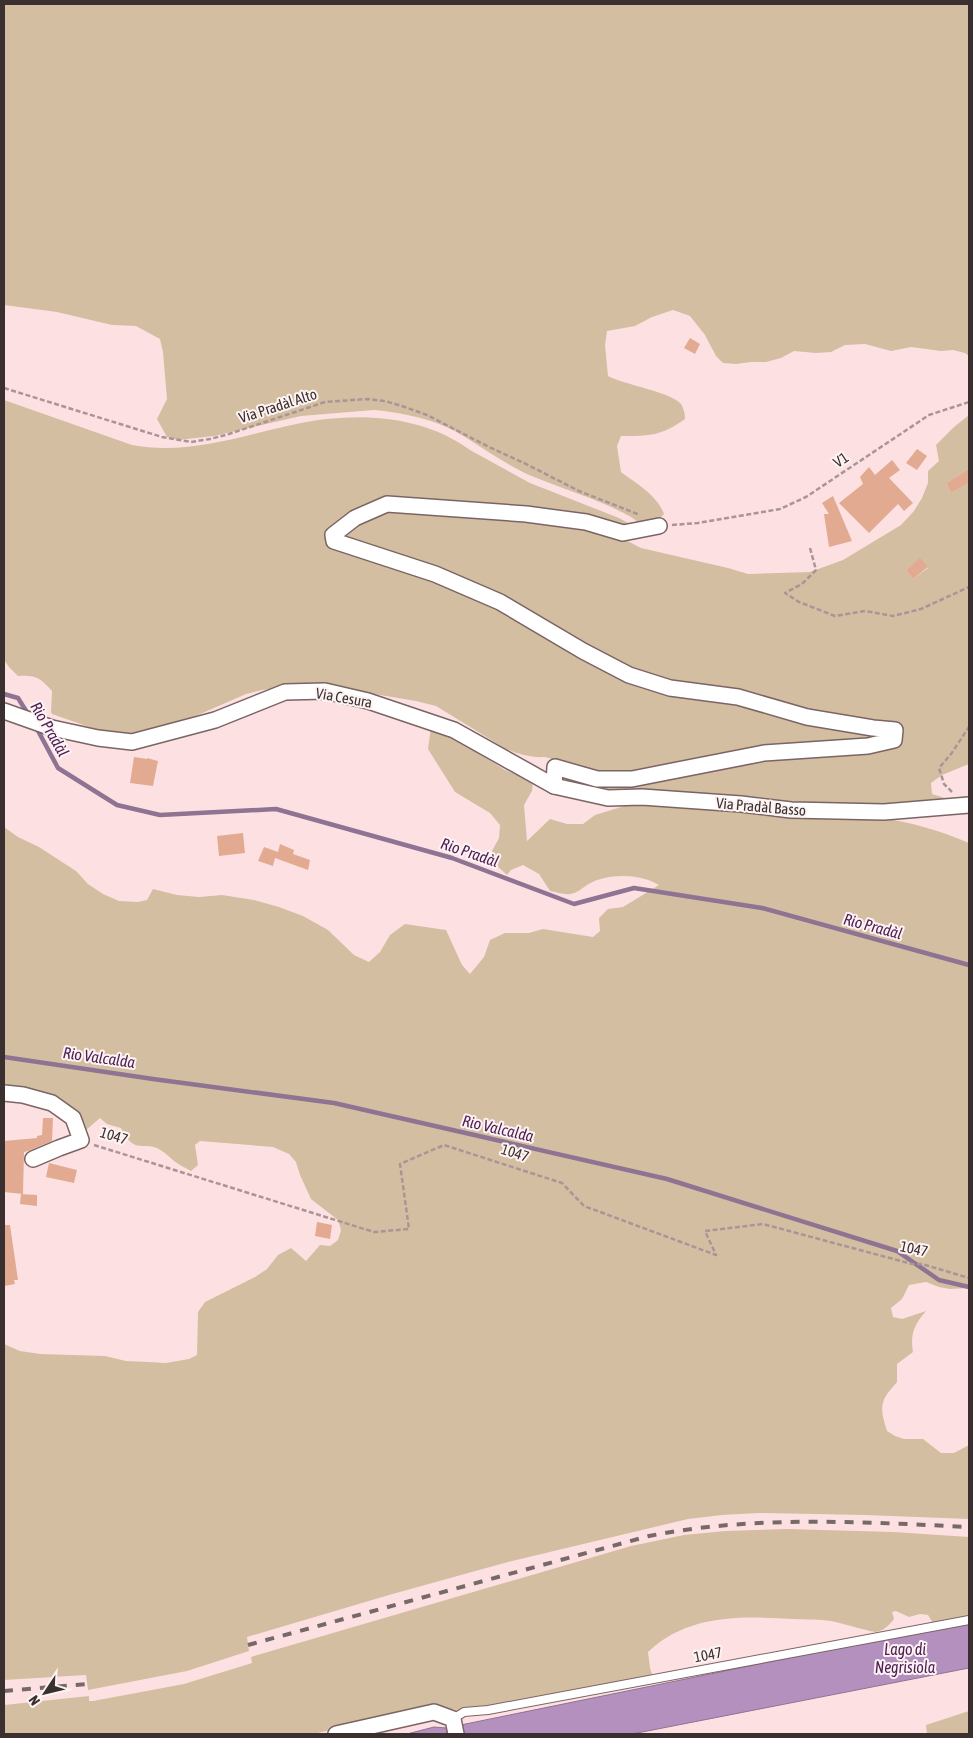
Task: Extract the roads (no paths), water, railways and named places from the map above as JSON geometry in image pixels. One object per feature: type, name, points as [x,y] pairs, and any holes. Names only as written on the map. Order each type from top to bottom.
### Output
[{"type":"street","points":[[554,786],[555,767],[597,779],[632,778],[764,753],[877,744],[894,740],[895,730],[807,717],[738,697],[670,688],[629,675],[583,651],[500,602],[435,574],[334,541],[333,535],[355,518],[387,504],[526,514],[586,522],[623,533],[659,526]]},
{"type":"street","name":"Via Cesura","points":[[4,711],[52,728],[98,738],[132,742],[215,720],[285,692],[325,691],[368,701],[454,730],[554,786]]},
{"type":"street","name":"Via Pradàl Basso","points":[[554,786],[608,798],[642,798],[741,804],[791,810],[884,812],[969,804]]},
{"type":"street","points":[[4,1092],[52,1103],[73,1118],[81,1140],[34,1160]]},
{"type":"street","points":[[336,1734],[434,1712],[454,1726]]},
{"type":"lane","name":"1047","points":[[454,1726],[464,1712],[488,1710],[969,1620]]},
{"type":"water","name":"Lago di Negrisiola","points":[[969,1624],[969,1668],[632,1734],[407,1734],[434,1727],[446,1728],[901,1635]]},
{"type":"waterway","name":"Rio Pradàl","points":[[4,694],[18,698],[28,714]]},
{"type":"waterway","name":"Rio Pradàl","points":[[36,727],[58,768],[117,805],[160,815],[276,809],[452,858],[574,904],[634,888],[762,908],[969,965]]},
{"type":"waterway","name":"Rio Valcalda","points":[[4,1057],[334,1103],[667,1179],[897,1251],[939,1280],[969,1287]]},
{"type":"railway","points":[[248,1645],[649,1536],[689,1529],[729,1525],[809,1522],[969,1527]]},
{"type":"railway","points":[[4,1691],[87,1684]]}]
